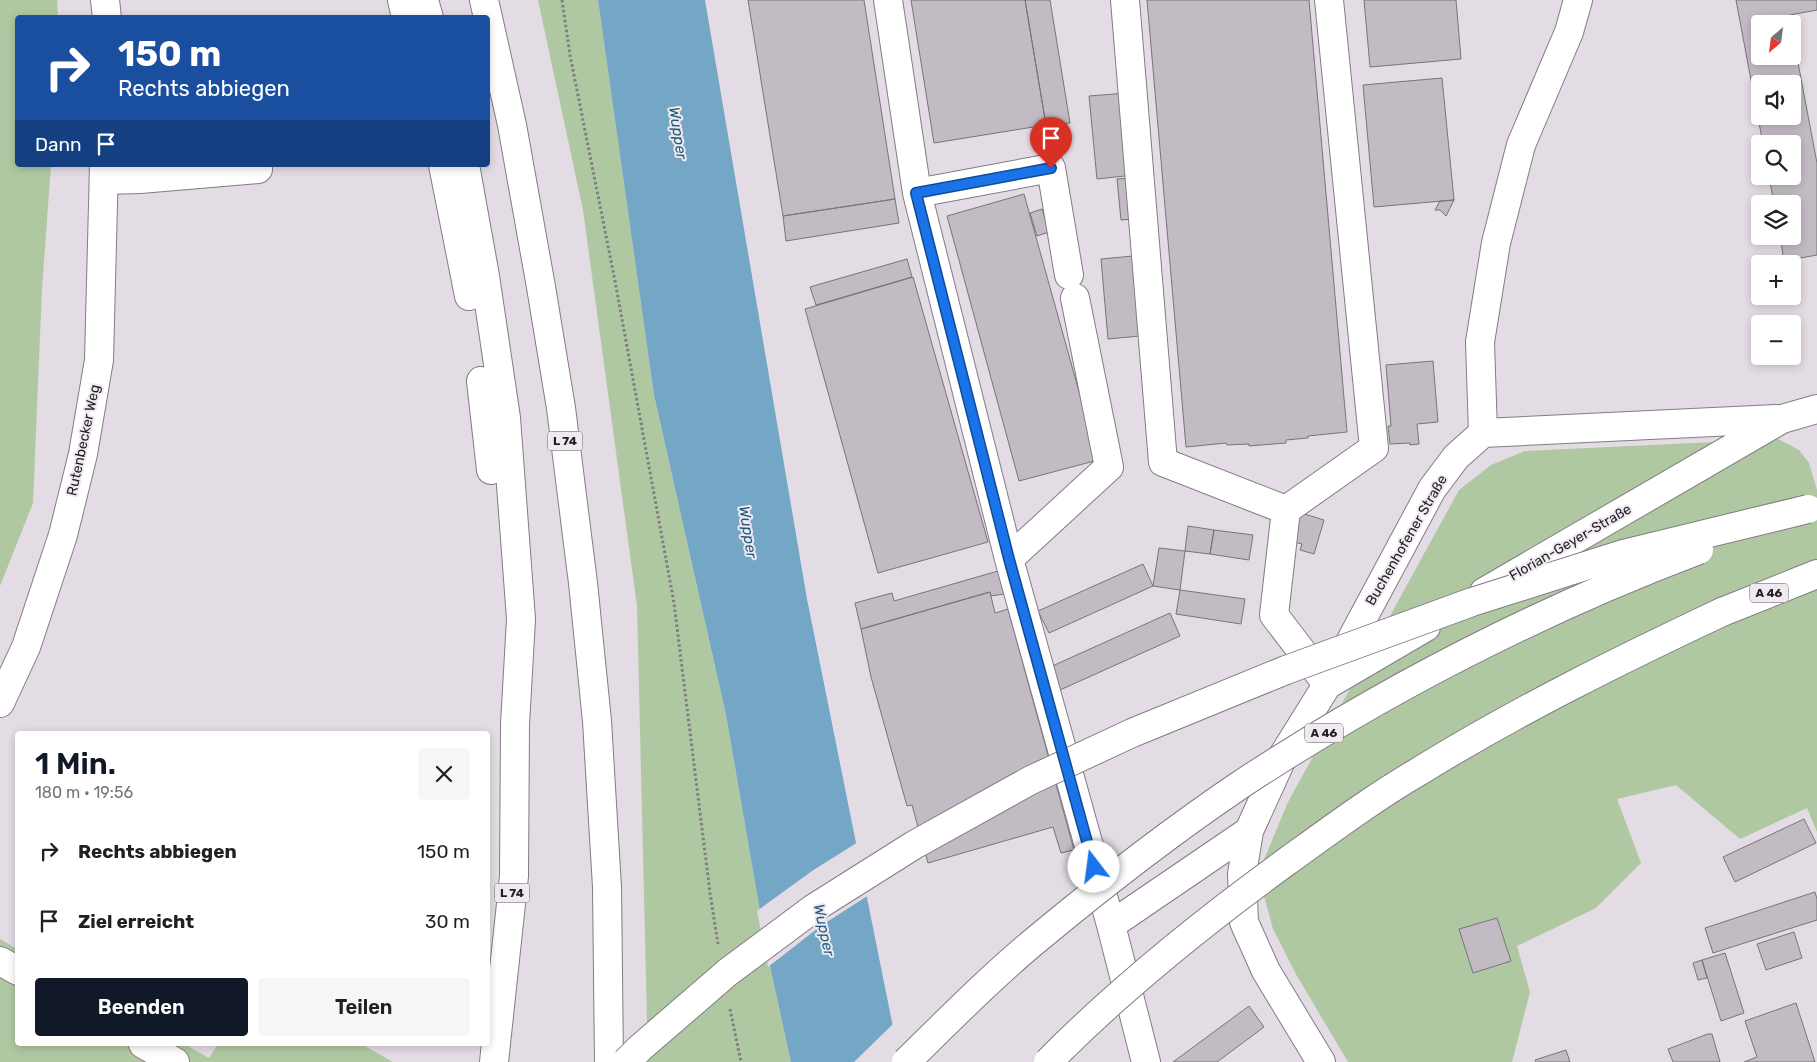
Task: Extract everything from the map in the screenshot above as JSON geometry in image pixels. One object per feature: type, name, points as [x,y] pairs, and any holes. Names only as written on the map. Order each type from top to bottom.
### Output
[{"type":"main road","points":[[105,0],[107,15]]},
{"type":"main road","points":[[402,0],[405,15]]},
{"type":"main road","points":[[424,0],[428,15]]},
{"type":"main road","name":"L 74","points":[[484,0],[487,15]]},
{"type":"main road","points":[[888,0],[916,193],[1009,559],[1111,925],[1146,1062]]},
{"type":"main road","points":[[1125,0],[1163,462],[1286,510]]},
{"type":"main road","points":[[1327,685],[1274,615],[1286,510],[1374,448],[1330,0]]},
{"type":"main road","points":[[1578,0],[1569,32],[1521,145],[1496,243],[1480,342],[1483,434],[1782,419]]},
{"type":"main road","name":"L 74","points":[[490,27],[512,125],[561,408],[583,583],[597,721],[607,887],[609,1062]]},
{"type":"main road","name":"L 74","points":[[444,167],[467,280],[486,412],[515,724]]},
{"type":"main road","name":"L 74","points":[[465,167],[485,276],[506,418],[521,619],[515,724],[514,876],[494,1062]]},
{"type":"main road","points":[[916,193],[1051,168],[1072,287],[1109,467],[1009,559]]},
{"type":"main road","points":[[104,172],[140,179],[258,169]]},
{"type":"main road","name":"Rutenbecker Weg","points":[[0,702],[29,638],[63,535],[83,454],[99,360],[104,172]]},
{"type":"main road","name":"Florian-Geyer-Straße","points":[[1327,685],[1782,419],[1817,410]]},
{"type":"main road","name":"Buchenhofener Straße","points":[[1321,1062],[1266,971],[1244,922],[1242,874],[1249,831],[1284,754],[1327,685],[1432,488],[1456,458],[1483,434]]},
{"type":"main road","points":[[626,1062],[728,972],[814,908],[914,845],[1031,780],[1090,752],[1286,670],[1472,602],[1623,554],[1812,507]]},
{"type":"main road","name":"A 46","points":[[906,1062],[1041,936],[1122,872],[1240,785],[1355,714],[1489,642],[1571,604],[1653,568],[1812,507]]},
{"type":"main road","name":"A 46","points":[[1048,1062],[1077,1033],[1154,964],[1239,896],[1327,832],[1417,772],[1511,718],[1615,663],[1722,612],[1817,574]]},
{"type":"main road","points":[[1111,925],[1249,831]]},
{"type":"main road","points":[[0,961],[15,969]]},
{"type":"main road","points":[[147,1046],[175,1062]]},
{"type":"path","points":[[562,0],[570,55],[615,281],[674,603],[710,893],[720,950]]},
{"type":"path","points":[[730,1008],[741,1062]]},
{"type":"green space","points":[[0,0],[57,0],[58,15],[15,15],[15,167],[51,167],[42,289],[33,503],[0,586]]},
{"type":"green space","points":[[538,0],[598,0],[654,395],[726,715],[768,957],[791,1062],[648,1062],[637,606],[583,210]]},
{"type":"green space","points":[[1778,439],[1799,450],[1809,463],[1817,490],[1817,832],[1807,808],[1740,839],[1676,785],[1617,799],[1641,863],[1596,908],[1517,946],[1530,992],[1512,1062],[1348,1062],[1297,976],[1273,929],[1258,874],[1288,802],[1459,490],[1491,465],[1525,451]]},
{"type":"green space","points":[[0,939],[15,948],[15,1046],[188,1046],[209,1058],[217,1046],[365,1046],[393,1062],[0,1062]]},
{"type":"water","name":"Wupper","points":[[598,0],[705,0],[807,599],[900,1062],[791,1062],[768,957],[726,715],[654,395]]},
{"type":"pier","points":[[858,842],[869,895],[822,925],[768,967],[757,911],[812,871]]},
{"type":"pier","points":[[894,1023],[902,1062],[854,1062]]},
{"type":"building","points":[[748,0],[864,0],[895,199],[783,216]]},
{"type":"building","points":[[911,0],[1025,0],[1046,125],[934,143]]},
{"type":"building","points":[[1025,0],[1050,0],[1070,123],[1046,125]]},
{"type":"building","points":[[1147,0],[1309,0],[1347,432],[1308,436],[1308,438],[1286,440],[1286,443],[1249,446],[1249,444],[1227,445],[1226,443],[1186,447]]},
{"type":"building","points":[[1364,0],[1456,0],[1461,59],[1370,67]]},
{"type":"building","points":[[1736,0],[1817,0],[1817,10],[1790,15],[1751,15],[1751,65],[1798,65],[1800,75],[1751,75],[1751,80]]},
{"type":"building","points":[[1442,78],[1454,200],[1374,207],[1363,85]]},
{"type":"building","points":[[1801,79],[1817,163],[1817,255],[1801,258],[1801,255],[1783,255],[1781,245],[1801,245],[1801,195],[1772,195],[1771,185],[1801,185],[1801,135],[1761,135],[1759,125],[1801,125]]},
{"type":"building","points":[[1127,93],[1134,175],[1097,179],[1089,96]]},
{"type":"building","points":[[1130,178],[1134,219],[1121,220],[1117,179]]},
{"type":"building","points":[[1024,194],[1098,460],[1019,481],[947,216]]},
{"type":"building","points":[[895,199],[899,223],[786,241],[783,216]]},
{"type":"building","points":[[1454,200],[1446,216],[1440,210],[1435,210],[1440,201]]},
{"type":"building","points":[[1042,209],[1049,232],[1037,236],[1030,213]]},
{"type":"building","points":[[1133,256],[1140,336],[1108,339],[1101,259]]},
{"type":"building","points":[[907,259],[912,277],[816,305],[810,287]]},
{"type":"building","points":[[913,277],[988,542],[878,573],[805,309]]},
{"type":"building","points":[[1433,361],[1438,422],[1417,424],[1419,444],[1390,444],[1388,426],[1391,426],[1386,365]]},
{"type":"building","points":[[1298,512],[1324,520],[1314,554],[1300,550],[1302,544],[1290,541]]},
{"type":"building","points":[[1188,526],[1214,530],[1210,554],[1185,551]]},
{"type":"building","points":[[1214,530],[1253,535],[1249,560],[1210,554]]},
{"type":"building","points":[[1159,548],[1185,551],[1180,590],[1153,586]]},
{"type":"building","points":[[1143,564],[1153,586],[1049,633],[1038,611]]},
{"type":"building","points":[[998,571],[1004,594],[991,596],[990,592],[861,629],[855,603],[892,593],[894,601]]},
{"type":"building","points":[[1180,590],[1245,599],[1241,624],[1176,614]]},
{"type":"building","points":[[990,592],[995,613],[1008,609],[1074,850],[1061,853],[1053,827],[928,863],[912,805],[907,806],[871,677],[861,629]]},
{"type":"building","points":[[1170,613],[1180,636],[1060,690],[1050,667]]},
{"type":"building","points":[[1804,819],[1816,843],[1735,882],[1723,857]]},
{"type":"building","points":[[1815,892],[1817,920],[1713,953],[1705,928]]},
{"type":"building","points":[[1497,918],[1511,961],[1473,973],[1459,929]]},
{"type":"building","points":[[1794,932],[1802,958],[1766,970],[1757,944]]},
{"type":"building","points":[[1725,953],[1744,1013],[1721,1021],[1702,960]]},
{"type":"building","points":[[1702,960],[1707,978],[1698,980],[1693,963]]},
{"type":"building","points":[[1796,1003],[1815,1062],[1744,1062],[1757,1057],[1745,1021]]},
{"type":"building","points":[[1249,1006],[1264,1027],[1217,1062],[1173,1062]]},
{"type":"building","points":[[1712,1034],[1720,1062],[1673,1062],[1668,1049]]},
{"type":"building","points":[[1566,1050],[1570,1062],[1536,1062],[1535,1060]]},
{"type":"route","points":[[1051,168],[916,193],[1009,559],[1094,867]]}]
